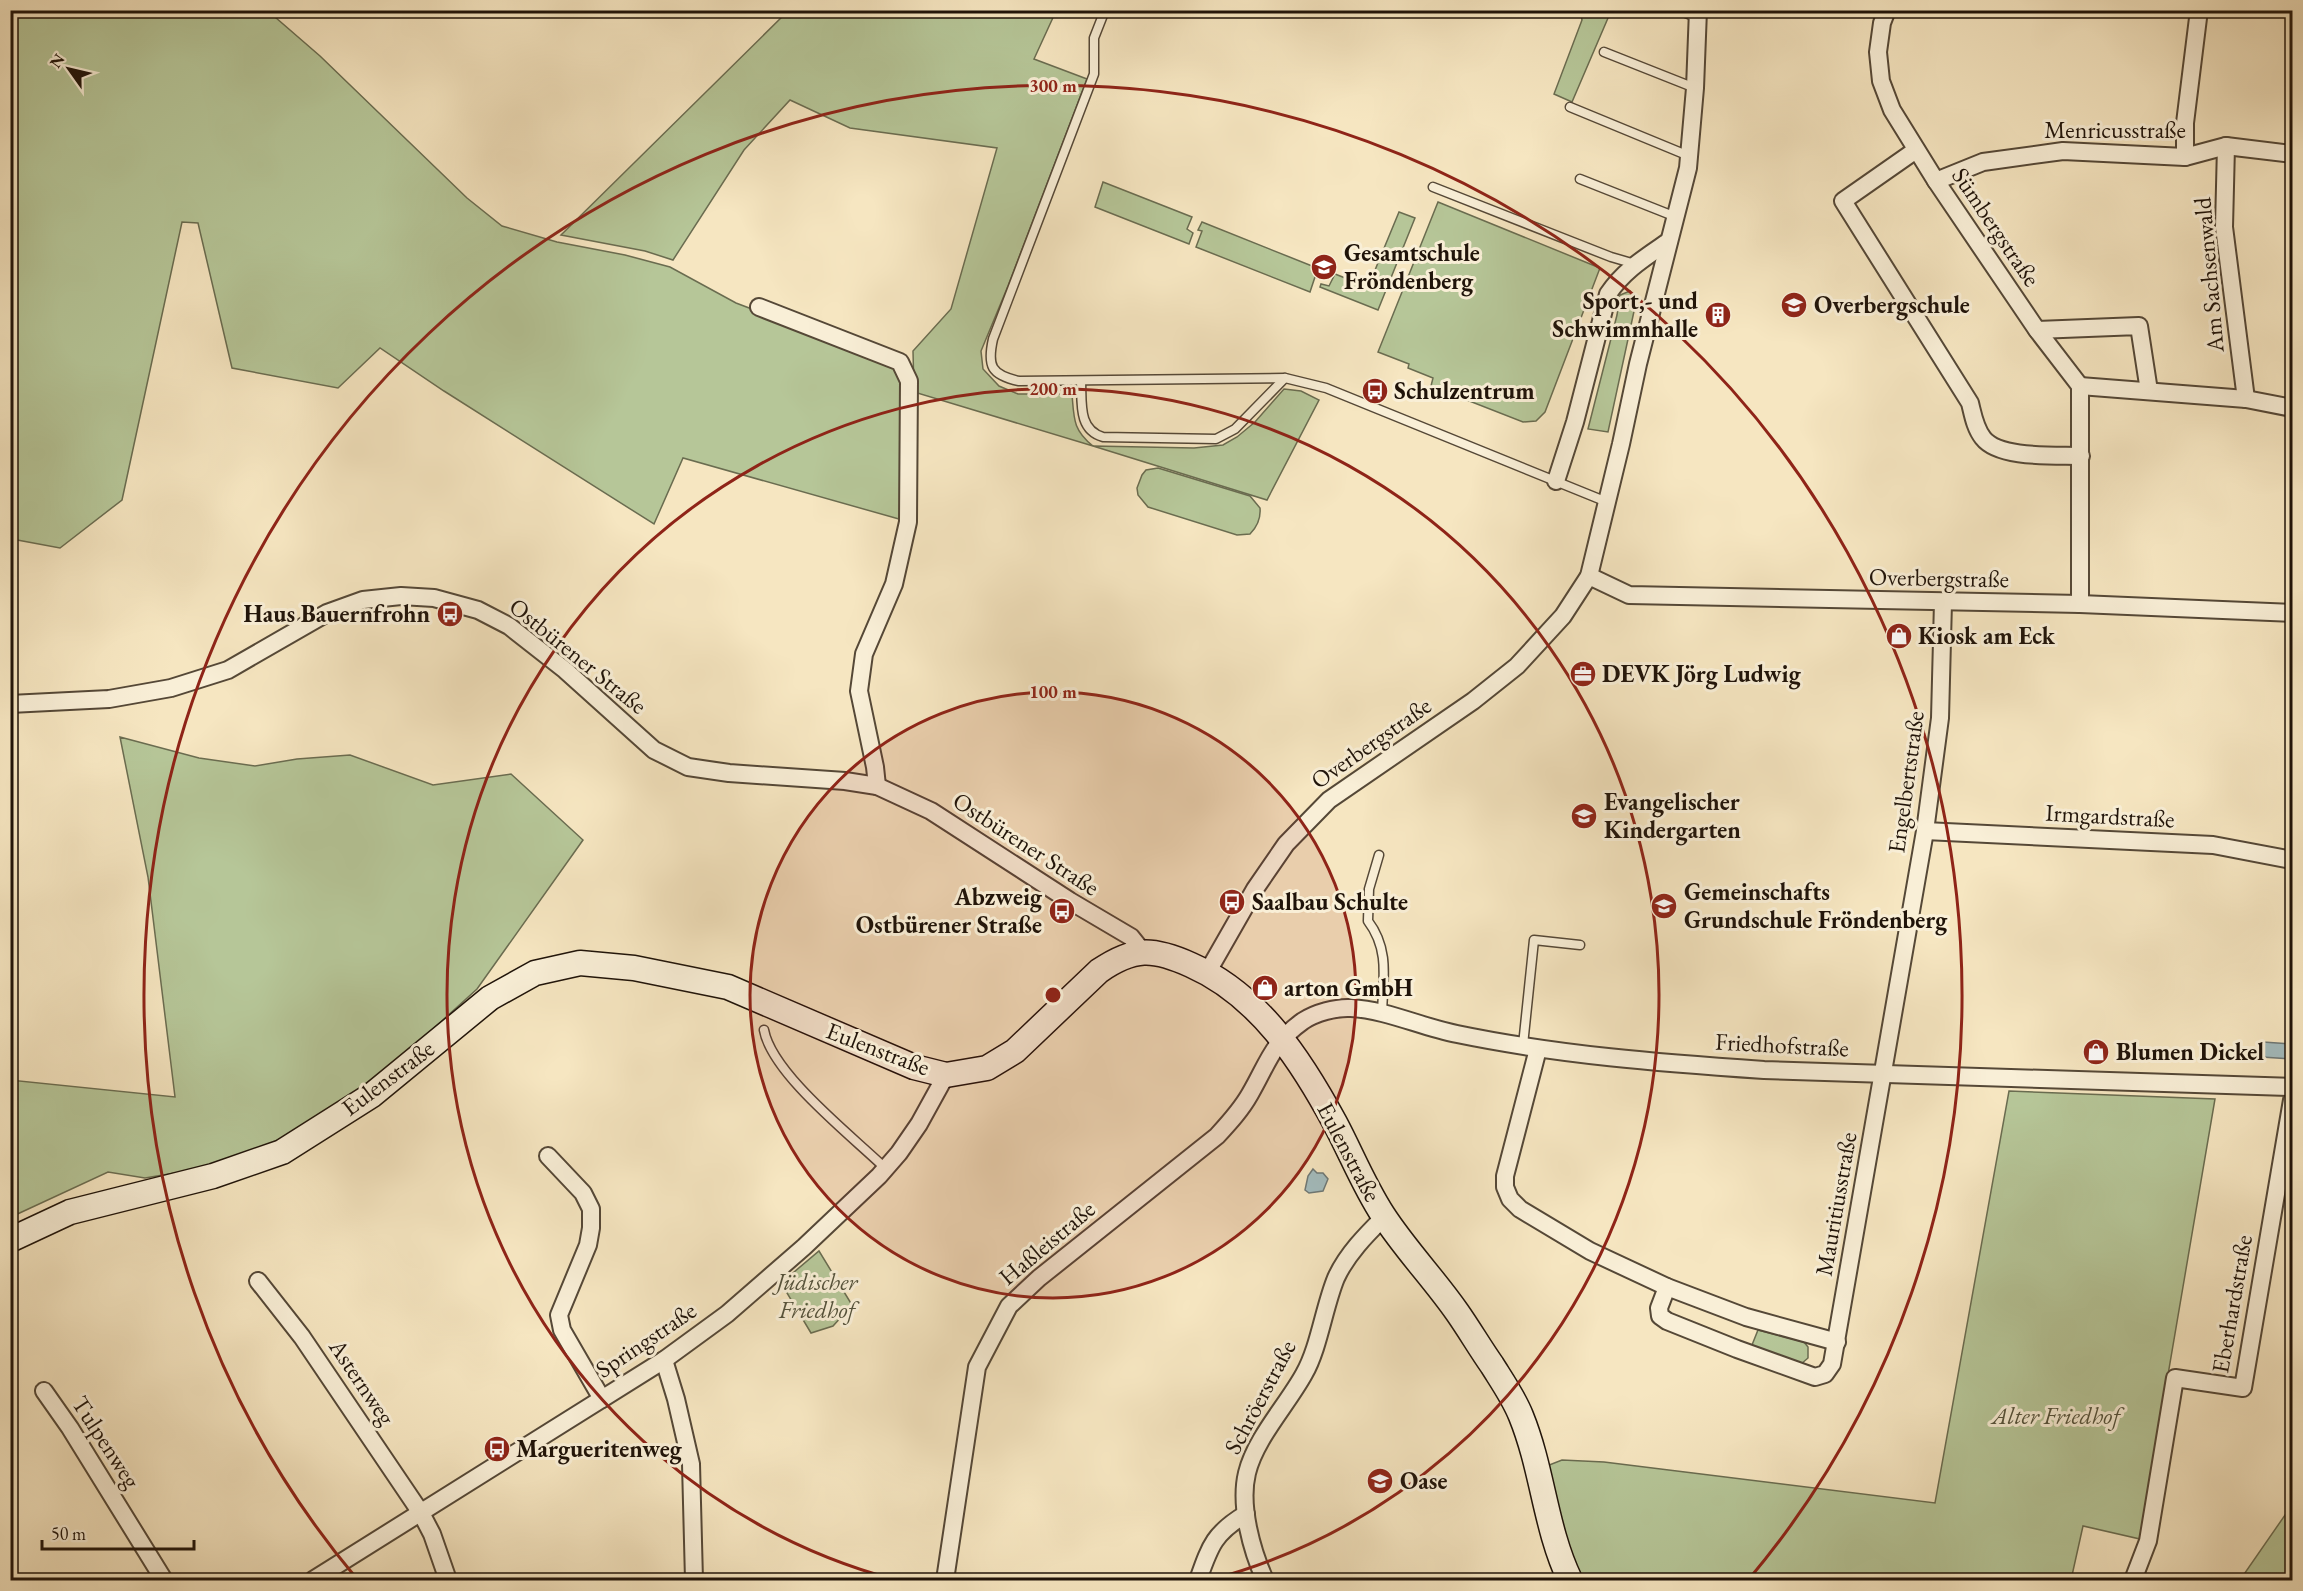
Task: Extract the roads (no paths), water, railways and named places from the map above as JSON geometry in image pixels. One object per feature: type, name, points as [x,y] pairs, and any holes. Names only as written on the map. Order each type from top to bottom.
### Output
[{"type":"main road","name":"Eulenstraße","points":[[10,1240],[70,1212],[213,1176],[282,1152],[372,1095],[490,998],[535,973],[580,963],[634,968],[728,987],[914,1067],[946,1075],[987,1068],[1015,1051],[1099,971],[1125,955],[1143,952],[1173,958],[1207,972],[1235,992],[1257,1011],[1282,1038],[1306,1072],[1335,1123],[1370,1195],[1384,1217],[1457,1311],[1521,1414],[1539,1469],[1552,1533],[1570,1581]]},
{"type":"street","name":"Sümbergstraße","points":[[1887,10],[1882,23],[1878,52],[1881,81],[1892,110],[1936,181],[2037,330],[2080,386]]},
{"type":"street","points":[[2185,157],[2185,123],[2199,10]]},
{"type":"street","name":"Overbergstraße","points":[[1207,972],[1259,882],[1286,844],[1329,800],[1473,701],[1517,666],[1563,616],[1589,576],[1638,363],[1690,156],[1698,14]]},
{"type":"street","points":[[2226,146],[2292,154]]},
{"type":"street","name":"Menricusstraße","points":[[1936,181],[1983,162],[2063,151],[2185,157],[2226,146]]},
{"type":"street","name":"Am Sachsenwald","points":[[2226,146],[2224,227],[2246,399]]},
{"type":"street","points":[[1916,150],[1843,201],[1970,403],[1975,424],[1984,440],[2005,452],[2081,456]]},
{"type":"street","points":[[1556,481],[1575,422],[1608,294],[1616,282],[1635,264],[1670,241]]},
{"type":"street","points":[[759,307],[900,362],[909,381],[908,522],[894,584],[864,654],[859,691],[877,786]]},
{"type":"street","points":[[2037,330],[2139,326],[2149,391]]},
{"type":"street","points":[[2080,604],[2080,386],[2246,399],[2292,408]]},
{"type":"street","name":"Overbergstraße","points":[[1589,576],[1629,595],[2080,604],[2292,614]]},
{"type":"street","name":"Ostbürener Straße","points":[[10,704],[109,699],[171,688],[228,670],[327,613],[373,599],[401,596],[434,598],[478,610],[509,626],[565,670],[654,750],[688,767],[729,773],[845,781],[877,786],[931,811],[1070,901],[1131,937],[1143,952]]},
{"type":"street","name":"Engelbertstraße","points":[[1883,1073],[1925,831],[1940,718],[1943,602]]},
{"type":"street","name":"Irmgardstraße","points":[[1925,831],[2213,845],[2292,860]]},
{"type":"street","name":"Friedhofstraße","points":[[1282,1038],[1304,1020],[1328,1011],[1349,1008],[1382,1014],[1455,1034],[1531,1047],[1698,1066],[2292,1087]]},
{"type":"street","name":"Haßleistraße","points":[[945,1581],[977,1367],[1009,1306],[1039,1278],[1217,1136],[1237,1115],[1272,1051],[1282,1038]]},
{"type":"street","points":[[1531,1047],[1505,1176],[1505,1187],[1510,1199],[1520,1209],[1590,1251],[1667,1287],[1746,1317],[1837,1342]]},
{"type":"street","name":"Mauritiusstraße","points":[[1667,1287],[1659,1308],[1660,1316],[1667,1321],[1815,1377],[1825,1374],[1832,1364],[1837,1342],[1883,1073]]},
{"type":"street","name":"Springstraße","points":[[313,1581],[664,1360],[735,1307],[804,1247],[885,1169],[919,1124],[946,1075]]},
{"type":"street","name":"Eberhardstraße","points":[[2133,1581],[2148,1541],[2175,1378],[2243,1388],[2292,1100]]},
{"type":"street","points":[[548,1156],[583,1192],[591,1209],[588,1245],[559,1315],[562,1330],[602,1399]]},
{"type":"street","name":"Schröerstraße","points":[[1265,1581],[1257,1561],[1246,1514],[1246,1475],[1253,1455],[1306,1372],[1337,1278],[1352,1252],[1384,1217]]},
{"type":"street","name":"Asternweg","points":[[258,1281],[302,1336],[421,1513],[432,1534],[448,1581]]},
{"type":"street","points":[[664,1360],[676,1399],[691,1464],[694,1581]]},
{"type":"street","name":"Tulpenweg","points":[[44,1391],[70,1428],[164,1581]]},
{"type":"street","points":[[1198,1581],[1209,1548],[1226,1526],[1246,1514]]},
{"type":"lane","points":[[1105,10],[1094,38],[1094,74],[993,339],[989,356],[993,369],[1001,378],[1019,381],[1285,378],[1326,388],[1607,502]]},
{"type":"lane","points":[[1678,10],[1698,14]]},
{"type":"lane","points":[[1604,52],[1695,88]]},
{"type":"lane","points":[[1570,107],[1690,156]]},
{"type":"lane","points":[[1580,179],[1676,217]]},
{"type":"lane","points":[[1433,187],[1611,257],[1635,264]]},
{"type":"lane","points":[[1082,381],[1083,417],[1087,429],[1094,435],[1216,439],[1235,429],[1285,378]]},
{"type":"lane","points":[[1379,855],[1369,889],[1368,921],[1378,935],[1384,959],[1382,1014]]},
{"type":"lane","points":[[1531,1047],[1534,940],[1580,945]]},
{"type":"lane","points":[[765,1030],[767,1042],[794,1082],[885,1169]]},
{"type":"water","points":[[2263,1042],[2292,1044],[2291,1059],[2262,1057]]},
{"type":"water","points":[[1313,1169],[1317,1173],[1323,1173],[1328,1179],[1323,1191],[1309,1193],[1305,1190],[1308,1176]]},
{"type":"place","name":"Gesamtschule Fröndenberg","points":[[1324,267]]},
{"type":"place","name":"Overbergschule","points":[[1794,305]]},
{"type":"place","name":"Sport,- und Schwimmhalle","points":[[1718,315]]},
{"type":"place","name":"Schulzentrum","points":[[1375,391]]},
{"type":"place","name":"Haus Bauernfrohn","points":[[450,614]]},
{"type":"place","name":"Kiosk am Eck","points":[[1899,636]]},
{"type":"place","name":"DEVK Jörg Ludwig","points":[[1583,674]]},
{"type":"place","name":"Evangelischer Kindergarten","points":[[1584,816]]},
{"type":"place","name":"Saalbau Schulte","points":[[1232,902]]},
{"type":"place","name":"Gemeinschafts Grundschule Fröndenberg","points":[[1664,906]]},
{"type":"place","name":"Abzweig Ostbürener Straße","points":[[1062,911]]},
{"type":"place","name":"arton GmbH","points":[[1265,988]]},
{"type":"place","name":"Blumen Dickel","points":[[2096,1052]]},
{"type":"place","name":"Margueritenweg","points":[[497,1449]]},
{"type":"place","name":"Oase","points":[[1380,1481]]},
{"type":"park label","name":"Jüdischer Friedhof","points":[[817,1296]]},
{"type":"park label","name":"Alter Friedhof","points":[[2056,1416]]}]
